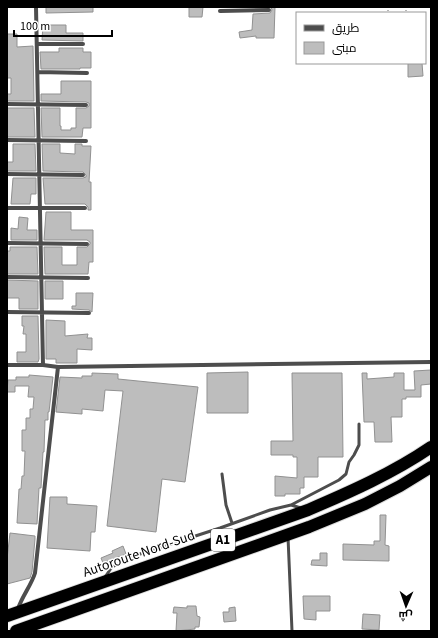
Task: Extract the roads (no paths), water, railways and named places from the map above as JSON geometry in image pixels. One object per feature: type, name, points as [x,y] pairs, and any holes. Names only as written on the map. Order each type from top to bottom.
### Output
[{"type":"highway","name":"Autoroute Nord-Sud","points":[[12,614],[308,510],[384,475],[431,447]]},
{"type":"highway","name":"A1","points":[[16,631],[288,535],[365,504],[400,486],[431,467]]},
{"type":"street","points":[[36,7],[43,365]]},
{"type":"street","points":[[220,11],[247,8],[269,10]]},
{"type":"street","points":[[37,44],[83,44]]},
{"type":"street","points":[[38,72],[87,73]]},
{"type":"street","points":[[7,104],[86,105]]},
{"type":"street","points":[[7,140],[86,141]]},
{"type":"street","points":[[7,174],[83,175]]},
{"type":"street","points":[[7,208],[85,208]]},
{"type":"street","points":[[7,243],[87,244]]},
{"type":"street","points":[[7,277],[88,278]]},
{"type":"street","points":[[7,312],[89,313]]},
{"type":"street","points":[[7,365],[43,365],[58,367],[431,362]]},
{"type":"street","points":[[12,614],[32,582],[35,573],[58,367]]},
{"type":"lane","points":[[100,584],[112,567],[140,554],[270,510],[291,505],[339,480],[346,474],[349,462],[359,445],[359,424]]},
{"type":"lane","points":[[222,474],[226,505],[232,523]]},
{"type":"lane","points":[[291,505],[308,510]]},
{"type":"lane","points":[[288,535],[292,631]]}]
